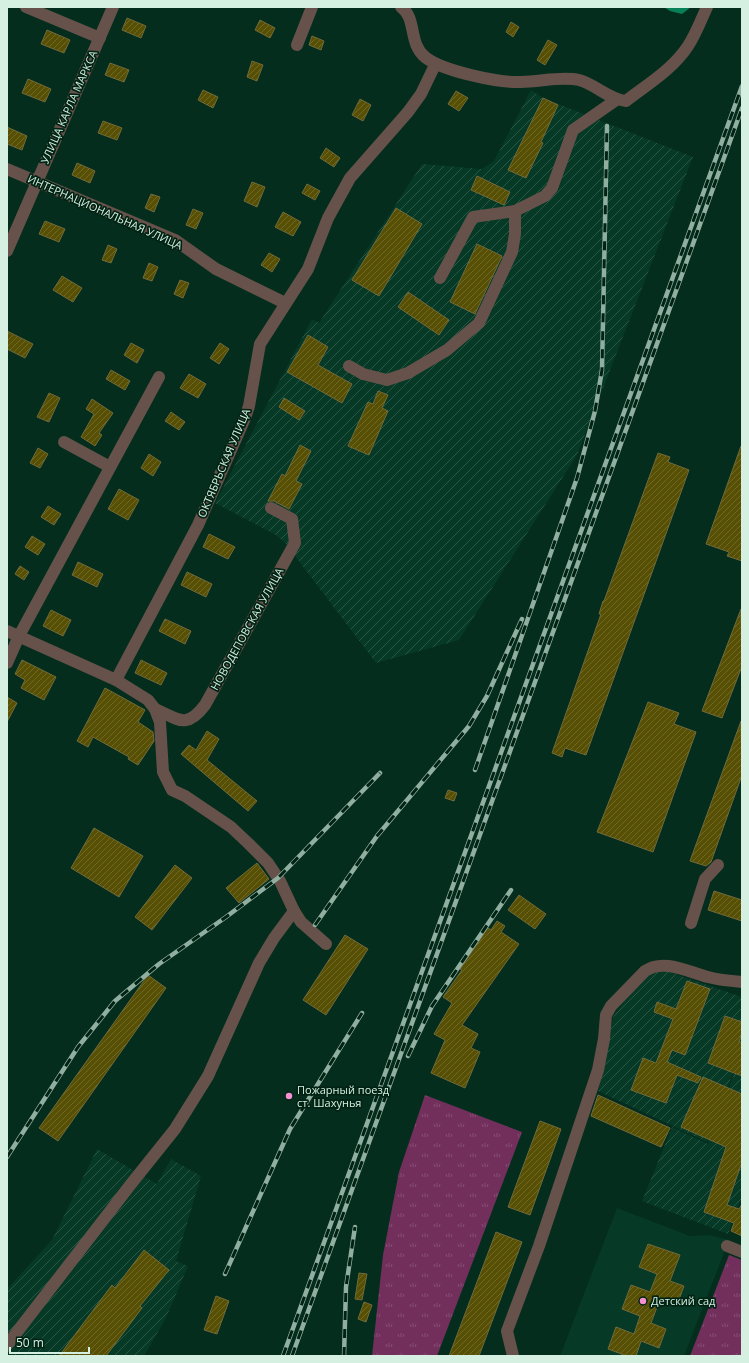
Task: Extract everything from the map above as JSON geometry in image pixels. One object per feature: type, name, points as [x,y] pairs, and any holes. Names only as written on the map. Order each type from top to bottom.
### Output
[{"type":"street","points":[[26,7],[100,38]]},
{"type":"street","name":"УЛИЦА КАРЛА МАРКСА","points":[[7,250],[113,7]]},
{"type":"street","points":[[297,45],[312,7]]},
{"type":"street","points":[[408,9],[412,36],[416,48],[435,65],[498,80],[520,83],[579,80],[593,86],[616,100],[626,101],[668,70],[690,44],[707,7]]},
{"type":"street","name":"ОКТЯБРЬСКАЯ УЛИЦА","points":[[116,680],[204,511],[247,412],[260,344],[308,269],[328,218],[350,178],[408,112],[421,94],[435,65]]},
{"type":"street","points":[[440,278],[473,217],[515,211],[545,196],[552,188],[573,130],[616,100]]},
{"type":"street","name":"ИНТЕРНАЦИОНАЛЬНАЯ УЛИЦА","points":[[7,169],[175,240],[216,269],[285,303]]},
{"type":"street","points":[[349,366],[363,374],[387,380],[408,373],[447,350],[479,323],[512,252],[516,234],[515,211]]},
{"type":"street","points":[[7,663],[19,636],[159,376]]},
{"type":"street","points":[[64,442],[110,467]]},
{"type":"street","name":"НОВОДЕПОВСКАЯ УЛИЦА","points":[[155,709],[181,720],[188,721],[199,714],[205,705],[296,543],[292,519],[271,508]]},
{"type":"street","points":[[7,630],[116,680],[144,697],[155,709],[160,722],[163,772],[172,790],[185,796],[231,827],[249,844],[268,863],[280,881],[294,911],[301,922],[326,944]]},
{"type":"street","points":[[691,923],[705,879],[718,865]]},
{"type":"street","points":[[7,1345],[175,1129],[211,1070],[259,962],[274,938],[294,911]]},
{"type":"street","points":[[513,1356],[507,1331],[539,1246],[598,1070],[604,1039],[606,1015],[611,1006],[645,971],[651,967],[659,965],[682,968],[714,978],[742,982]]},
{"type":"street","points":[[727,1246],[742,1252]]},
{"type":"shaded area","points":[[664,7],[691,7],[682,14],[670,11]]},
{"type":"shaded area","points":[[531,90],[543,98],[693,157],[577,455],[459,640],[376,663],[286,544],[276,535],[215,503],[312,319],[319,323],[422,164],[482,169],[494,161]]},
{"type":"shaded area","points":[[656,972],[669,972],[742,997],[742,1049],[707,1142],[598,1091],[613,1017],[631,990],[645,976]]},
{"type":"shaded area","points":[[742,1052],[742,1197],[728,1234],[642,1201],[672,1127],[708,1144]]},
{"type":"shaded area","points":[[97,1149],[157,1184],[171,1159],[201,1176],[176,1261],[188,1266],[166,1318],[144,1356],[7,1356],[7,1289],[52,1240]]},
{"type":"shaded area","name":"Детский сад","points":[[617,1208],[690,1236],[710,1235],[729,1240],[684,1356],[560,1356]]},
{"type":"green space","points":[[425,1095],[522,1132],[437,1356],[372,1356],[383,1255],[399,1172]]},
{"type":"green space","points":[[729,1255],[742,1260],[742,1356],[690,1356]]},
{"type":"building","points":[[127,18],[146,26],[141,38],[122,30]]},
{"type":"building","points":[[260,20],[275,28],[270,38],[255,30]]},
{"type":"building","points":[[511,22],[519,27],[513,37],[506,32]]},
{"type":"building","points":[[47,30],[70,40],[64,53],[41,44]]},
{"type":"building","points":[[312,36],[324,41],[321,50],[309,45]]},
{"type":"building","points":[[548,40],[557,45],[545,65],[537,60]]},
{"type":"building","points":[[252,61],[263,65],[257,81],[247,77]]},
{"type":"building","points":[[110,63],[129,70],[124,82],[105,75]]},
{"type":"building","points":[[28,79],[51,89],[45,102],[22,93]]},
{"type":"building","points":[[203,90],[218,97],[213,108],[198,100]]},
{"type":"building","points":[[456,91],[468,98],[459,111],[448,104]]},
{"type":"building","points":[[543,98],[558,105],[541,142],[543,143],[526,178],[508,170]]},
{"type":"building","points":[[360,99],[371,105],[363,121],[352,115]]},
{"type":"building","points":[[103,121],[122,128],[117,140],[98,133]]},
{"type":"building","points":[[7,127],[27,136],[22,150],[7,144]]},
{"type":"building","points":[[326,148],[340,158],[334,167],[320,158]]},
{"type":"building","points":[[77,163],[95,171],[90,183],[72,175]]},
{"type":"building","points":[[477,176],[510,192],[504,205],[471,190]]},
{"type":"building","points":[[252,182],[265,187],[257,207],[244,201]]},
{"type":"building","points":[[307,184],[320,191],[315,200],[302,193]]},
{"type":"building","points":[[151,194],[160,197],[154,212],[145,208]]},
{"type":"building","points":[[396,208],[422,224],[379,296],[352,280]]},
{"type":"building","points":[[193,209],[203,213],[196,229],[186,225]]},
{"type":"building","points":[[283,212],[301,222],[293,236],[275,227]]},
{"type":"building","points":[[45,221],[65,229],[59,242],[39,234]]},
{"type":"building","points":[[477,244],[502,256],[475,314],[450,302]]},
{"type":"building","points":[[108,245],[117,249],[111,263],[102,260]]},
{"type":"building","points":[[269,253],[280,259],[272,272],[261,265]]},
{"type":"building","points":[[149,263],[158,267],[152,281],[143,278]]},
{"type":"building","points":[[62,276],[82,288],[73,302],[53,290]]},
{"type":"building","points":[[180,280],[189,283],[183,298],[174,294]]},
{"type":"building","points":[[408,292],[449,320],[439,335],[398,307]]},
{"type":"building","points":[[7,331],[33,344],[25,358],[7,349]]},
{"type":"building","points":[[308,335],[328,347],[318,365],[352,384],[342,403],[287,372]]},
{"type":"building","points":[[131,343],[144,350],[137,363],[124,355]]},
{"type":"building","points":[[220,343],[229,349],[219,364],[210,358]]},
{"type":"building","points":[[111,370],[130,381],[125,390],[106,379]]},
{"type":"building","points":[[189,374],[206,384],[198,398],[180,388]]},
{"type":"building","points":[[378,391],[388,395],[382,408],[388,411],[369,455],[348,446],[368,402],[373,404]]},
{"type":"building","points":[[49,393],[60,398],[49,422],[37,417]]},
{"type":"building","points":[[284,398],[305,411],[299,420],[279,407]]},
{"type":"building","points":[[92,399],[113,413],[99,433],[102,435],[95,446],[81,437],[94,414],[86,409]]},
{"type":"building","points":[[171,412],[185,422],[179,430],[165,421]]},
{"type":"building","points":[[300,445],[311,451],[296,481],[302,484],[289,509],[274,501],[268,501],[282,474],[285,476]]},
{"type":"building","points":[[741,446],[742,561],[727,556],[729,552],[706,544]]},
{"type":"building","points":[[38,448],[48,454],[40,468],[30,463]]},
{"type":"building","points":[[658,453],[670,457],[668,462],[689,470],[586,755],[565,748],[562,757],[552,753],[601,614],[599,614],[603,601]]},
{"type":"building","points":[[149,454],[161,462],[153,476],[141,468]]},
{"type":"building","points":[[119,489],[139,500],[128,520],[108,509]]},
{"type":"building","points":[[48,506],[61,514],[54,525],[41,517]]},
{"type":"building","points":[[209,534],[235,547],[228,559],[203,547]]},
{"type":"building","points":[[32,536],[45,544],[38,555],[25,547]]},
{"type":"building","points":[[78,562],[103,574],[97,587],[72,575]]},
{"type":"building","points":[[20,566],[29,572],[24,580],[15,574]]},
{"type":"building","points":[[187,572],[212,584],[206,597],[181,585]]},
{"type":"building","points":[[741,609],[742,666],[722,718],[702,711]]},
{"type":"building","points":[[51,610],[71,620],[63,636],[43,626]]},
{"type":"building","points":[[165,619],[191,631],[185,644],[159,631]]},
{"type":"building","points":[[22,660],[56,677],[44,700],[21,688],[25,680],[15,674]]},
{"type":"building","points":[[141,660],[167,673],[161,685],[135,673]]},
{"type":"building","points":[[105,688],[145,710],[138,722],[153,732],[154,741],[138,765],[128,759],[129,757],[93,737],[88,747],[77,741]]},
{"type":"building","points":[[7,697],[17,703],[7,722]]},
{"type":"building","points":[[648,702],[679,713],[674,724],[696,732],[653,852],[597,832]]},
{"type":"building","points":[[741,721],[742,775],[711,862],[706,866],[690,861]]},
{"type":"building","points":[[207,731],[219,739],[207,760],[257,801],[248,811],[181,754],[189,745],[196,750]]},
{"type":"building","points":[[448,790],[457,793],[454,801],[445,798]]},
{"type":"building","points":[[94,828],[143,856],[119,897],[71,868]]},
{"type":"building","points":[[257,863],[269,879],[239,903],[226,888]]},
{"type":"building","points":[[175,865],[192,878],[152,930],[135,917]]},
{"type":"building","points":[[714,891],[742,900],[742,921],[708,910]]},
{"type":"building","points":[[519,895],[546,914],[535,929],[508,910]]},
{"type":"building","points":[[497,921],[505,926],[501,932],[519,944],[462,1025],[478,1034],[471,1048],[480,1052],[465,1088],[431,1073],[445,1040],[434,1034],[452,1003],[443,997],[488,928],[491,930]]},
{"type":"building","points":[[345,935],[368,949],[326,1015],[303,1000]]},
{"type":"building","points":[[148,975],[166,988],[58,1141],[39,1128]]},
{"type":"building","points":[[687,981],[710,989],[685,1055],[672,1050],[667,1062],[701,1077],[698,1083],[677,1075],[666,1103],[631,1090],[643,1058],[656,1063],[673,1019],[654,1012],[657,1002],[676,1009]]},
{"type":"building","points":[[725,1016],[742,1022],[742,1033],[739,1042],[742,1042],[742,1076],[708,1063]]},
{"type":"building","points":[[703,1077],[742,1094],[742,1162],[727,1205],[739,1209],[742,1204],[742,1236],[731,1231],[734,1223],[704,1212],[726,1147],[681,1127]]},
{"type":"building","points":[[598,1095],[670,1128],[661,1147],[591,1116]]},
{"type":"building","points":[[540,1121],[561,1129],[530,1215],[508,1207]]},
{"type":"building","points":[[496,1232],[522,1242],[479,1356],[449,1356]]},
{"type":"building","points":[[648,1244],[680,1255],[670,1281],[684,1286],[677,1305],[660,1299],[651,1323],[666,1329],[659,1348],[641,1341],[636,1356],[627,1356],[608,1349],[616,1327],[634,1334],[640,1316],[622,1309],[631,1285],[650,1292],[657,1274],[639,1267]]},
{"type":"building","points":[[144,1250],[169,1270],[140,1306],[142,1308],[106,1356],[59,1356],[112,1285],[115,1288]]},
{"type":"building","points":[[359,1273],[367,1274],[362,1300],[355,1299]]},
{"type":"building","points":[[216,1296],[229,1301],[217,1334],[204,1330]]},
{"type":"building","points":[[364,1302],[372,1305],[366,1322],[358,1319]]},
{"type":"railway","points":[[283,1356],[742,86]]},
{"type":"railway","points":[[292,1356],[742,108]]},
{"type":"railway","points":[[475,770],[577,478],[595,411],[602,370],[607,126]]},
{"type":"railway","points":[[315,925],[377,836],[469,726],[487,696],[522,619]]},
{"type":"railway","points":[[7,1157],[78,1047],[115,1001],[159,964],[278,878],[380,773]]},
{"type":"railway","points":[[408,1056],[432,1006],[511,890]]},
{"type":"railway","points":[[225,1274],[290,1129],[362,1013]]},
{"type":"railway","points":[[344,1356],[346,1287],[355,1227]]},
{"type":"place","name":"Пожарный поезд ст. Шахунья","points":[[289,1096]]},
{"type":"place","name":"Детский сад","points":[[643,1301]]}]
